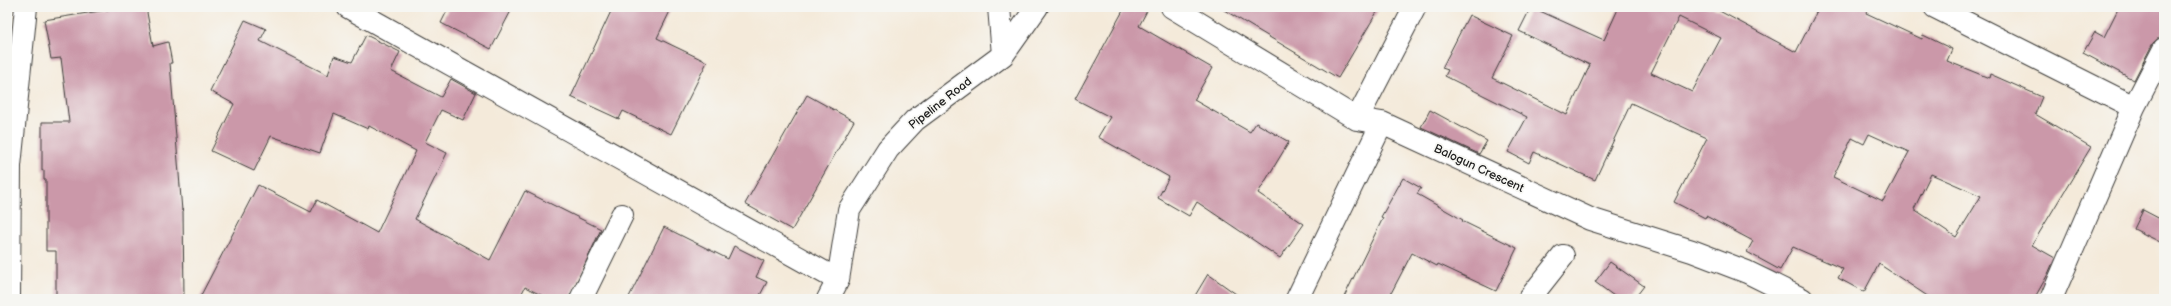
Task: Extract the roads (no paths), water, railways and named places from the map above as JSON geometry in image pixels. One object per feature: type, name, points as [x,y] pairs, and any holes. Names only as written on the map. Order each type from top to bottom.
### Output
[{"type":"street","points":[[10,299],[9,166],[26,7]]},
{"type":"street","points":[[348,7],[838,280]]},
{"type":"street","points":[[999,7],[1003,56]]},
{"type":"street","name":"Pipeline Road","points":[[828,299],[838,280],[849,210],[888,149],[916,120],[1003,56],[1038,7]]},
{"type":"street","name":"Balogun Crescent","points":[[1172,7],[1357,119],[1382,123],[1590,219],[1699,254],[1747,272],[1802,299]]},
{"type":"street","points":[[1357,119],[1415,7]]},
{"type":"street","points":[[1935,7],[2134,107]]},
{"type":"street","points":[[2051,299],[2134,107],[2164,49]]},
{"type":"street","points":[[1296,299],[1382,123]]},
{"type":"street","points":[[581,299],[622,215]]},
{"type":"street","points":[[1529,299],[1563,256]]}]
